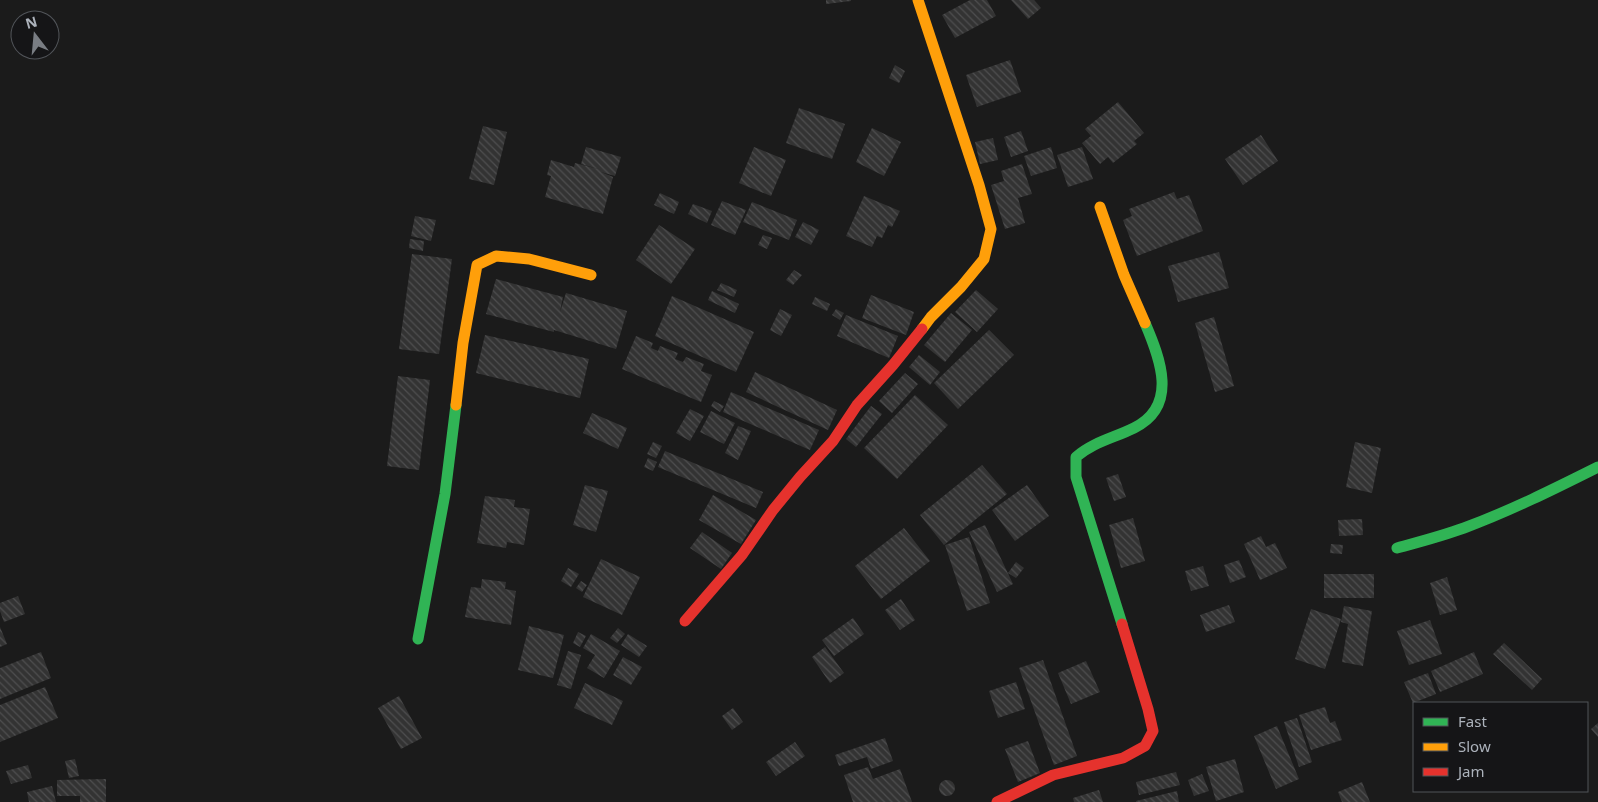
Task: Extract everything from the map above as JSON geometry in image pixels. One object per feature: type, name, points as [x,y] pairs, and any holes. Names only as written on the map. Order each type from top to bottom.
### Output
[{"type":"street","points":[[685,621],[742,555],[773,510],[800,477],[833,441],[857,405],[893,365],[931,316],[961,287],[984,259],[991,229],[979,185],[918,0]]},
{"type":"street","points":[[997,802],[1053,775],[1123,758],[1145,746],[1152,731],[1148,709],[1076,477],[1076,457],[1082,450],[1106,438],[1131,430],[1151,416],[1160,404],[1163,393],[1161,370],[1151,339],[1124,275],[1100,207]]},
{"type":"street","points":[[418,639],[445,494],[463,343],[477,265],[496,256],[528,259],[591,275]]},
{"type":"street","points":[[1397,548],[1463,528],[1506,511],[1598,467]]},
{"type":"building","points":[[826,0],[851,0],[851,1],[826,4]]},
{"type":"building","points":[[970,0],[987,0],[996,16],[955,38],[942,15]]},
{"type":"building","points":[[1011,0],[1034,0],[1041,8],[1028,19]]},
{"type":"building","points":[[1010,60],[1021,92],[977,107],[966,75]]},
{"type":"building","points":[[895,65],[905,71],[899,83],[889,78]]},
{"type":"building","points":[[1118,102],[1144,133],[1134,141],[1137,144],[1113,163],[1108,157],[1100,164],[1082,143],[1091,136],[1085,129]]},
{"type":"building","points":[[799,108],[845,124],[832,159],[786,143]]},
{"type":"building","points":[[483,126],[507,132],[494,185],[469,179]]},
{"type":"building","points":[[872,128],[901,142],[884,176],[856,162]]},
{"type":"building","points":[[1021,131],[1028,151],[1011,157],[1004,137]]},
{"type":"building","points":[[1261,135],[1278,161],[1243,185],[1225,159]]},
{"type":"building","points":[[993,138],[998,160],[980,164],[975,142]]},
{"type":"building","points":[[586,147],[621,157],[615,176],[601,172],[613,177],[603,214],[545,197],[551,176],[547,175],[551,160],[574,167],[575,163],[602,170],[581,164]]},
{"type":"building","points":[[754,147],[786,160],[771,196],[739,183]]},
{"type":"building","points":[[1051,147],[1057,168],[1031,176],[1024,156]]},
{"type":"building","points":[[1082,147],[1093,179],[1068,187],[1057,155]]},
{"type":"building","points":[[1022,164],[1032,194],[1018,198],[1025,223],[1005,229],[991,185],[1004,181],[1001,171]]},
{"type":"building","points":[[1174,192],[1177,199],[1189,195],[1203,231],[1137,256],[1123,220],[1132,216],[1129,209]]},
{"type":"building","points":[[660,193],[679,202],[674,214],[654,205]]},
{"type":"building","points":[[864,196],[900,211],[892,227],[888,225],[882,238],[877,236],[872,247],[846,236]]},
{"type":"building","points":[[722,201],[746,210],[735,235],[711,225]]},
{"type":"building","points":[[752,202],[797,220],[789,240],[743,222]]},
{"type":"building","points":[[693,204],[712,211],[707,223],[688,214]]},
{"type":"building","points":[[415,216],[436,220],[431,241],[411,236]]},
{"type":"building","points":[[803,222],[819,230],[811,245],[795,237]]},
{"type":"building","points":[[659,225],[695,249],[671,284],[636,260]]},
{"type":"building","points":[[763,235],[772,238],[767,249],[758,245]]},
{"type":"building","points":[[410,239],[424,241],[423,251],[409,248]]},
{"type":"building","points":[[1219,252],[1229,288],[1178,302],[1168,266]]},
{"type":"building","points":[[412,254],[452,259],[439,354],[399,349]]},
{"type":"building","points":[[794,270],[802,275],[793,285],[786,280]]},
{"type":"building","points":[[496,279],[563,297],[560,312],[566,293],[627,311],[616,349],[554,330],[554,332],[486,314]]},
{"type":"building","points":[[721,283],[737,290],[734,297],[717,290]]},
{"type":"building","points":[[976,290],[998,309],[977,332],[955,312]]},
{"type":"building","points":[[712,291],[739,304],[735,313],[708,300]]},
{"type":"building","points":[[871,295],[914,312],[906,335],[862,318]]},
{"type":"building","points":[[672,296],[754,332],[736,372],[655,336]]},
{"type":"building","points":[[815,297],[830,304],[827,311],[812,304]]},
{"type":"building","points":[[780,309],[792,315],[781,336],[770,330]]},
{"type":"building","points":[[836,309],[844,313],[840,320],[832,315]]},
{"type":"building","points":[[951,313],[972,330],[945,362],[924,345]]},
{"type":"building","points":[[846,315],[898,336],[889,358],[837,336]]},
{"type":"building","points":[[1214,317],[1234,386],[1215,392],[1195,323]]},
{"type":"building","points":[[989,330],[1014,355],[958,409],[934,383]]},
{"type":"building","points":[[485,335],[589,359],[580,398],[476,373]]},
{"type":"building","points":[[636,336],[653,343],[651,348],[658,351],[660,346],[678,353],[675,359],[683,362],[686,357],[704,364],[701,371],[712,375],[701,402],[622,369]]},
{"type":"building","points":[[919,355],[940,372],[930,385],[909,367]]},
{"type":"building","points":[[755,372],[837,410],[828,430],[746,392]]},
{"type":"building","points":[[905,373],[918,384],[892,413],[879,401]]},
{"type":"building","points":[[398,376],[430,380],[419,470],[387,466]]},
{"type":"building","points":[[731,392],[819,430],[810,450],[723,412]]},
{"type":"building","points":[[915,395],[948,425],[897,479],[864,448]]},
{"type":"building","points":[[714,401],[724,406],[720,412],[711,406]]},
{"type":"building","points":[[871,406],[882,414],[856,447],[846,439]]},
{"type":"building","points":[[690,409],[704,416],[690,441],[676,433]]},
{"type":"building","points":[[711,411],[735,423],[724,444],[700,432]]},
{"type":"building","points":[[592,413],[627,428],[618,449],[583,433]]},
{"type":"building","points":[[738,426],[751,431],[738,460],[725,453]]},
{"type":"building","points":[[653,442],[662,446],[656,458],[647,454]]},
{"type":"building","points":[[1355,442],[1381,448],[1372,493],[1346,487]]},
{"type":"building","points":[[665,451],[763,492],[756,508],[658,467]]},
{"type":"building","points":[[648,458],[657,462],[653,471],[644,467]]},
{"type":"building","points":[[982,465],[1007,494],[944,545],[920,515]]},
{"type":"building","points":[[1118,474],[1126,497],[1114,501],[1106,478]]},
{"type":"building","points":[[585,485],[608,491],[596,532],[573,525]]},
{"type":"building","points":[[1027,485],[1049,516],[1015,541],[992,510]]},
{"type":"building","points":[[713,495],[756,520],[741,544],[699,520]]},
{"type":"building","points":[[485,496],[515,500],[514,507],[530,509],[524,545],[507,542],[506,548],[477,543]]},
{"type":"building","points":[[1133,518],[1145,561],[1121,568],[1109,525]]},
{"type":"building","points":[[1362,519],[1363,535],[1339,536],[1338,520]]},
{"type":"building","points":[[985,525],[1013,584],[997,592],[969,532]]},
{"type":"building","points":[[904,528],[930,561],[881,599],[855,566]]},
{"type":"building","points":[[702,532],[732,553],[721,569],[690,548]]},
{"type":"building","points":[[1261,536],[1266,547],[1275,543],[1287,568],[1260,580],[1244,544]]},
{"type":"building","points":[[969,537],[990,603],[967,611],[945,545]]},
{"type":"building","points":[[1331,544],[1343,545],[1342,554],[1330,553]]},
{"type":"building","points":[[601,559],[640,577],[622,615],[583,597]]},
{"type":"building","points":[[1239,560],[1246,577],[1230,583],[1224,565]]},
{"type":"building","points":[[1016,562],[1024,568],[1016,578],[1008,573]]},
{"type":"building","points":[[1203,566],[1209,586],[1191,591],[1185,571]]},
{"type":"building","points":[[568,568],[579,574],[571,587],[561,581]]},
{"type":"building","points":[[1324,574],[1374,574],[1374,598],[1324,598]]},
{"type":"building","points":[[1447,577],[1457,610],[1440,615],[1430,583]]},
{"type":"building","points":[[482,579],[506,582],[505,589],[516,591],[511,625],[465,617],[471,587],[481,588]]},
{"type":"building","points":[[581,581],[587,585],[582,592],[576,588]]},
{"type":"building","points":[[18,596],[25,614],[4,622],[0,611],[0,603]]},
{"type":"building","points":[[901,599],[915,620],[900,630],[885,610]]},
{"type":"building","points":[[1229,605],[1235,622],[1206,632],[1200,615]]},
{"type":"building","points":[[1344,606],[1372,611],[1363,666],[1342,662],[1348,624],[1341,622]]},
{"type":"building","points":[[1311,609],[1341,619],[1325,669],[1295,659]]},
{"type":"building","points":[[853,618],[864,634],[834,656],[822,640]]},
{"type":"building","points":[[1430,620],[1442,654],[1409,665],[1397,631]]},
{"type":"building","points":[[529,626],[564,635],[553,678],[518,670]]},
{"type":"building","points":[[0,627],[7,644],[0,647]]},
{"type":"building","points":[[618,628],[625,634],[617,643],[610,638]]},
{"type":"building","points":[[578,632],[586,636],[580,647],[573,643]]},
{"type":"building","points":[[591,634],[620,651],[604,678],[587,668],[595,655],[583,648]]},
{"type":"building","points":[[628,634],[647,646],[639,657],[621,645]]},
{"type":"building","points":[[1504,643],[1542,679],[1532,690],[1493,654]]},
{"type":"building","points":[[825,647],[844,673],[830,683],[812,657]]},
{"type":"building","points":[[568,651],[581,655],[571,689],[557,685]]},
{"type":"building","points":[[41,652],[51,678],[0,699],[0,668]]},
{"type":"building","points":[[1474,652],[1483,674],[1440,692],[1431,671]]},
{"type":"building","points":[[623,657],[642,667],[631,685],[613,675]]},
{"type":"building","points":[[1043,660],[1077,756],[1054,765],[1019,668]]},
{"type":"building","points":[[1086,661],[1100,692],[1071,704],[1058,673]]},
{"type":"building","points":[[1428,673],[1436,694],[1413,703],[1404,682]]},
{"type":"building","points":[[1016,682],[1025,709],[998,718],[989,691]]},
{"type":"building","points":[[585,683],[623,701],[612,725],[574,708]]},
{"type":"building","points":[[45,687],[58,718],[0,742],[0,705]]},
{"type":"building","points":[[399,696],[422,738],[401,749],[378,708]]},
{"type":"building","points":[[1325,707],[1330,723],[1335,721],[1342,740],[1311,750],[1299,715]]},
{"type":"building","points":[[733,708],[743,722],[732,730],[722,716]]},
{"type":"building","points":[[1297,718],[1312,762],[1299,767],[1284,722]]},
{"type":"building","points":[[1598,723],[1598,737],[1591,729]]},
{"type":"building","points":[[1277,726],[1299,779],[1276,789],[1254,736]]},
{"type":"building","points":[[885,738],[893,761],[871,769],[867,757],[839,766],[835,755]]},
{"type":"building","points":[[1028,741],[1040,773],[1018,782],[1005,749]]},
{"type":"building","points":[[795,742],[805,756],[776,776],[766,762]]},
{"type":"building","points":[[75,759],[79,776],[69,778],[65,761]]},
{"type":"building","points":[[1235,759],[1244,792],[1216,801],[1206,767]]},
{"type":"building","points":[[28,765],[32,778],[11,784],[6,771]]},
{"type":"building","points":[[868,767],[873,779],[900,769],[912,802],[853,802],[844,775]]},
{"type":"building","points":[[1176,772],[1180,785],[1139,795],[1136,782]]},
{"type":"building","points":[[1202,774],[1209,791],[1194,796],[1188,780]]},
{"type":"building","points":[[106,779],[106,802],[80,802],[80,796],[57,796],[57,780]]},
{"type":"building","points":[[944,780],[950,780],[955,785],[953,794],[944,796],[939,791],[939,785]]},
{"type":"building","points":[[1362,782],[1370,802],[1342,802],[1338,792]]},
{"type":"building","points":[[52,786],[56,802],[29,802],[27,792]]},
{"type":"building","points":[[1099,790],[1103,802],[1074,802],[1073,798]]},
{"type":"building","points":[[1177,791],[1179,802],[1136,802],[1136,801]]},
{"type":"traffic: fast","points":[[1122,624],[1076,477],[1076,457],[1097,444],[1134,428],[1148,419],[1157,407],[1161,394],[1162,380],[1156,351],[1145,323]]},
{"type":"traffic: fast","points":[[418,639],[445,494],[456,405]]},
{"type":"traffic: fast","points":[[1397,548],[1447,534],[1481,521],[1598,467]]},
{"type":"traffic: slow","points":[[918,0],[979,185],[991,229],[984,259],[922,329]]},
{"type":"traffic: slow","points":[[1100,207],[1124,275],[1145,323]]},
{"type":"traffic: slow","points":[[456,405],[463,343],[477,265],[496,256],[529,259],[591,275]]},
{"type":"traffic: jam","points":[[685,621],[742,555],[773,510],[833,441],[857,405],[922,329]]},
{"type":"traffic: jam","points":[[997,802],[1053,775],[1123,758],[1145,746],[1153,731],[1122,624]]}]
